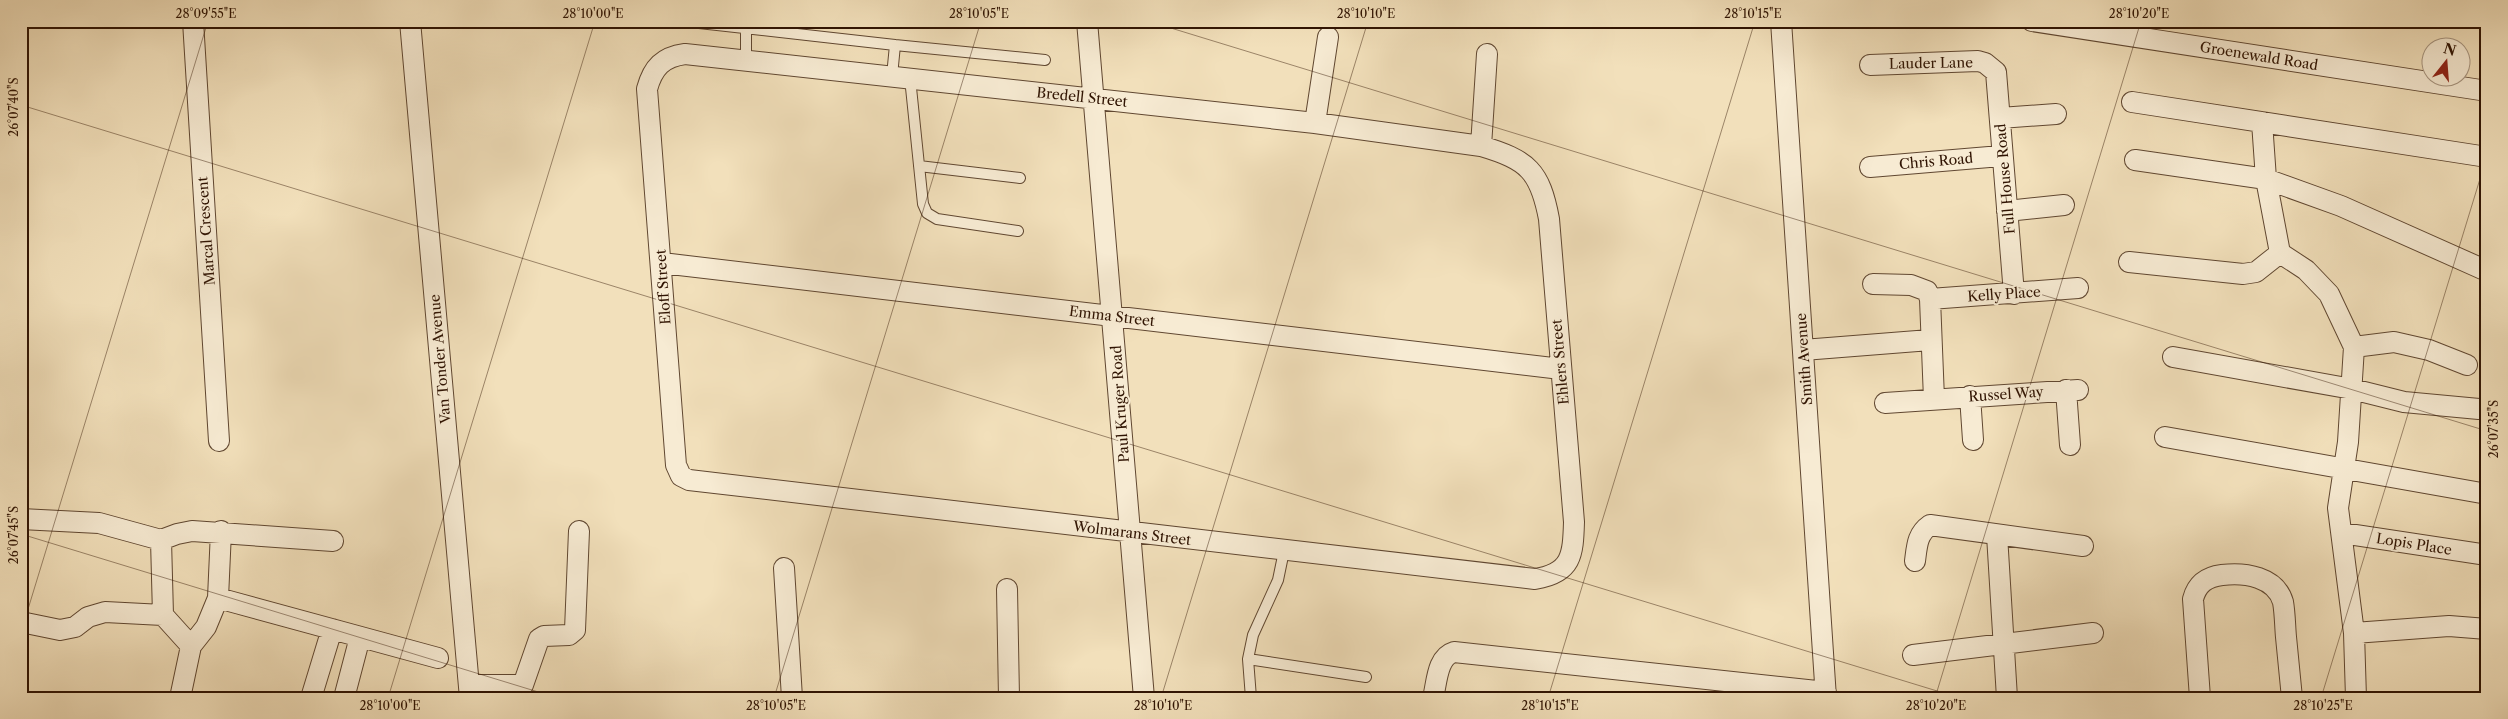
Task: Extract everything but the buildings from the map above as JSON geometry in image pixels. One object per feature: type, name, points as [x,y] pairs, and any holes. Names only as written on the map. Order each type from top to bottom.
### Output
[{"type":"street","name":"Marcal Crescent","points":[[193,21],[219,441]]},
{"type":"street","name":"Van Tonder Avenue","points":[[410,21],[469,691]]},
{"type":"street","name":"Paul Kruger Road","points":[[1087,21],[1144,698]]},
{"type":"street","name":"Smith Avenue","points":[[1781,21],[1826,695]]},
{"type":"street","name":"Groenewald Road","points":[[2032,21],[2487,90]]},
{"type":"street","points":[[1315,123],[1328,36]]},
{"type":"street","name":"Bredell Street","points":[[650,79],[655,68],[664,60],[685,54],[1315,123],[1481,146],[1500,151],[1521,162]]},
{"type":"street","points":[[1481,146],[1487,54]]},
{"type":"street","name":"Lauder Lane","points":[[1870,65],[1978,61],[1991,67]]},
{"type":"street","name":"Full House Road","points":[[1991,67],[1996,72],[1997,81],[2014,294]]},
{"type":"street","name":"Eloff Street","points":[[650,79],[647,89],[676,465],[681,476],[698,482]]},
{"type":"street","points":[[2132,102],[2487,157]]},
{"type":"street","points":[[2000,118],[2056,114]]},
{"type":"street","points":[[2262,122],[2266,179],[2280,253],[2306,270],[2329,294],[2354,347],[2352,389],[2338,508],[2354,633],[2356,698]]},
{"type":"street","name":"Chris Road","points":[[1870,167],[2002,156]]},
{"type":"street","points":[[2135,160],[2266,179],[2341,206],[2487,271]]},
{"type":"street","name":"Ehlers Street","points":[[1521,162],[1536,176],[1544,190],[1549,219],[1574,522],[1571,556],[1564,568]]},
{"type":"street","points":[[2007,211],[2064,205]]},
{"type":"street","points":[[2128,262],[2243,274],[2256,272],[2280,253]]},
{"type":"street","name":"Emma Street","points":[[662,264],[1561,369]]},
{"type":"street","points":[[1873,284],[1918,286],[1927,291],[1930,299],[1930,340],[1934,398]]},
{"type":"street","name":"Kelly Place","points":[[1930,299],[2078,288]]},
{"type":"street","points":[[1803,350],[1930,340]]},
{"type":"street","points":[[2354,347],[2394,342],[2429,350],[2467,365]]},
{"type":"street","points":[[2173,357],[2352,389],[2404,402],[2479,409]]},
{"type":"street","name":"Russel Way","points":[[1885,403],[1934,398],[2072,390],[2070,445]]},
{"type":"street","points":[[1970,396],[1973,440]]},
{"type":"street","points":[[2166,437],[2487,494]]},
{"type":"street","name":"Wolmarans Street","points":[[698,482],[1536,579],[1551,577],[1564,568]]},
{"type":"street","points":[[21,519],[99,523],[161,540],[192,531],[333,541]]},
{"type":"street","points":[[1914,561],[1918,538],[1923,530],[1930,525],[1938,524],[1997,535],[2083,546]]},
{"type":"street","points":[[469,691],[523,685],[539,639],[544,636],[569,635],[575,630],[579,531]]},
{"type":"street","points":[[180,698],[191,646],[206,627],[218,598],[221,532]]},
{"type":"street","name":"Lopis Place","points":[[2342,533],[2487,555]]},
{"type":"street","points":[[1997,535],[2007,698]]},
{"type":"street","points":[[161,540],[163,615],[191,646]]},
{"type":"street","points":[[784,568],[792,698]]},
{"type":"street","points":[[2200,698],[2193,600],[2195,590],[2201,583],[2214,576],[2232,574],[2259,578],[2269,582],[2283,602],[2292,698]]},
{"type":"street","points":[[1007,589],[1009,698]]},
{"type":"street","points":[[218,598],[438,658]]},
{"type":"street","points":[[21,622],[60,630],[76,627],[88,617],[105,612],[163,615]]},
{"type":"street","points":[[2354,633],[2449,626],[2487,629]]},
{"type":"street","points":[[312,698],[332,629]]},
{"type":"street","points":[[1912,655],[2003,646],[2093,633]]},
{"type":"street","points":[[344,698],[360,637]]},
{"type":"street","points":[[1433,698],[1442,661],[1447,654],[1454,652],[1826,695]]},
{"type":"lane","points":[[681,21],[1045,60]]},
{"type":"lane","points":[[746,29],[746,61]]},
{"type":"lane","points":[[895,45],[919,166],[922,204],[927,213],[937,219],[1018,232]]},
{"type":"lane","points":[[919,166],[1020,178]]},
{"type":"lane","points":[[1251,698],[1248,659],[1253,635],[1278,580],[1284,551]]},
{"type":"lane","points":[[1248,659],[1366,677]]}]
